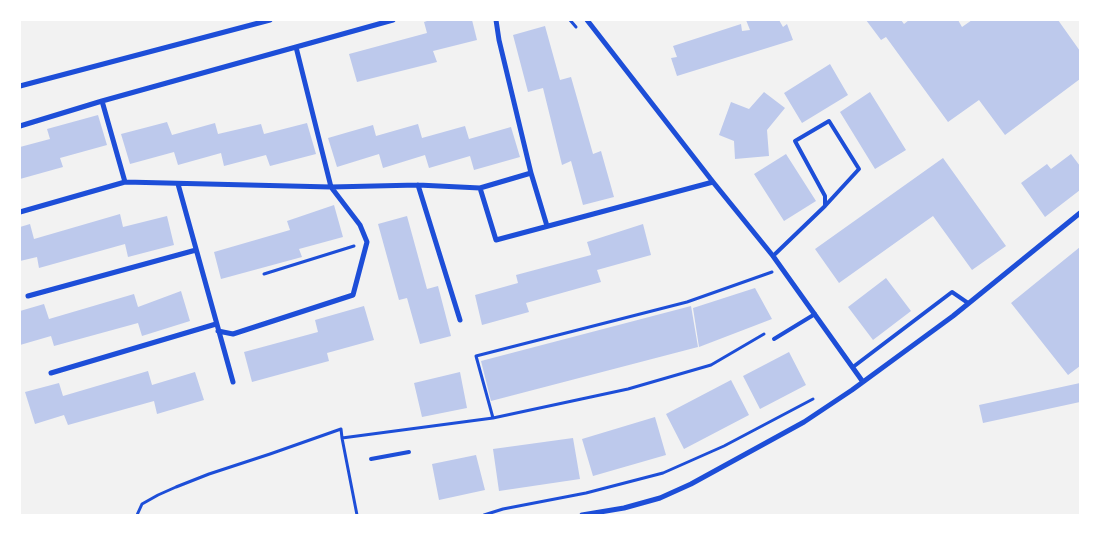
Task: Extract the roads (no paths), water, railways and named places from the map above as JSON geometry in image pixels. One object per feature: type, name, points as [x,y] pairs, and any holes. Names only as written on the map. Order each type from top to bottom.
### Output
[{"type":"street","points":[[237,27],[248,20]]},
{"type":"street","points":[[20,86],[237,27],[270,20]]},
{"type":"street","points":[[20,126],[102,101],[393,20]]},
{"type":"street","points":[[496,20],[499,40],[531,173],[547,226]]},
{"type":"street","points":[[587,20],[773,256],[863,382]]},
{"type":"street","points":[[218,331],[233,334],[353,295],[367,242],[360,225],[331,186],[296,47]]},
{"type":"street","points":[[102,101],[125,182]]},
{"type":"street","points":[[20,212],[125,182],[331,186],[418,185],[480,188],[531,173]]},
{"type":"street","points":[[480,188],[496,240],[713,182]]},
{"type":"street","points":[[178,184],[232,382]]},
{"type":"street","points":[[418,185],[460,320]]},
{"type":"street","points":[[582,515],[600,513],[660,498],[690,484],[804,422],[863,382],[968,303],[1080,213]]},
{"type":"street","points":[[28,296],[196,250]]},
{"type":"street","points":[[51,373],[216,324]]},
{"type":"lane","points":[[773,256],[825,206],[859,169],[829,121],[795,141],[825,196],[825,206]]},
{"type":"lane","points":[[853,367],[952,292],[968,303]]},
{"type":"lane","points":[[774,339],[815,314]]},
{"type":"lane","points":[[370,460],[409,452]]}]
